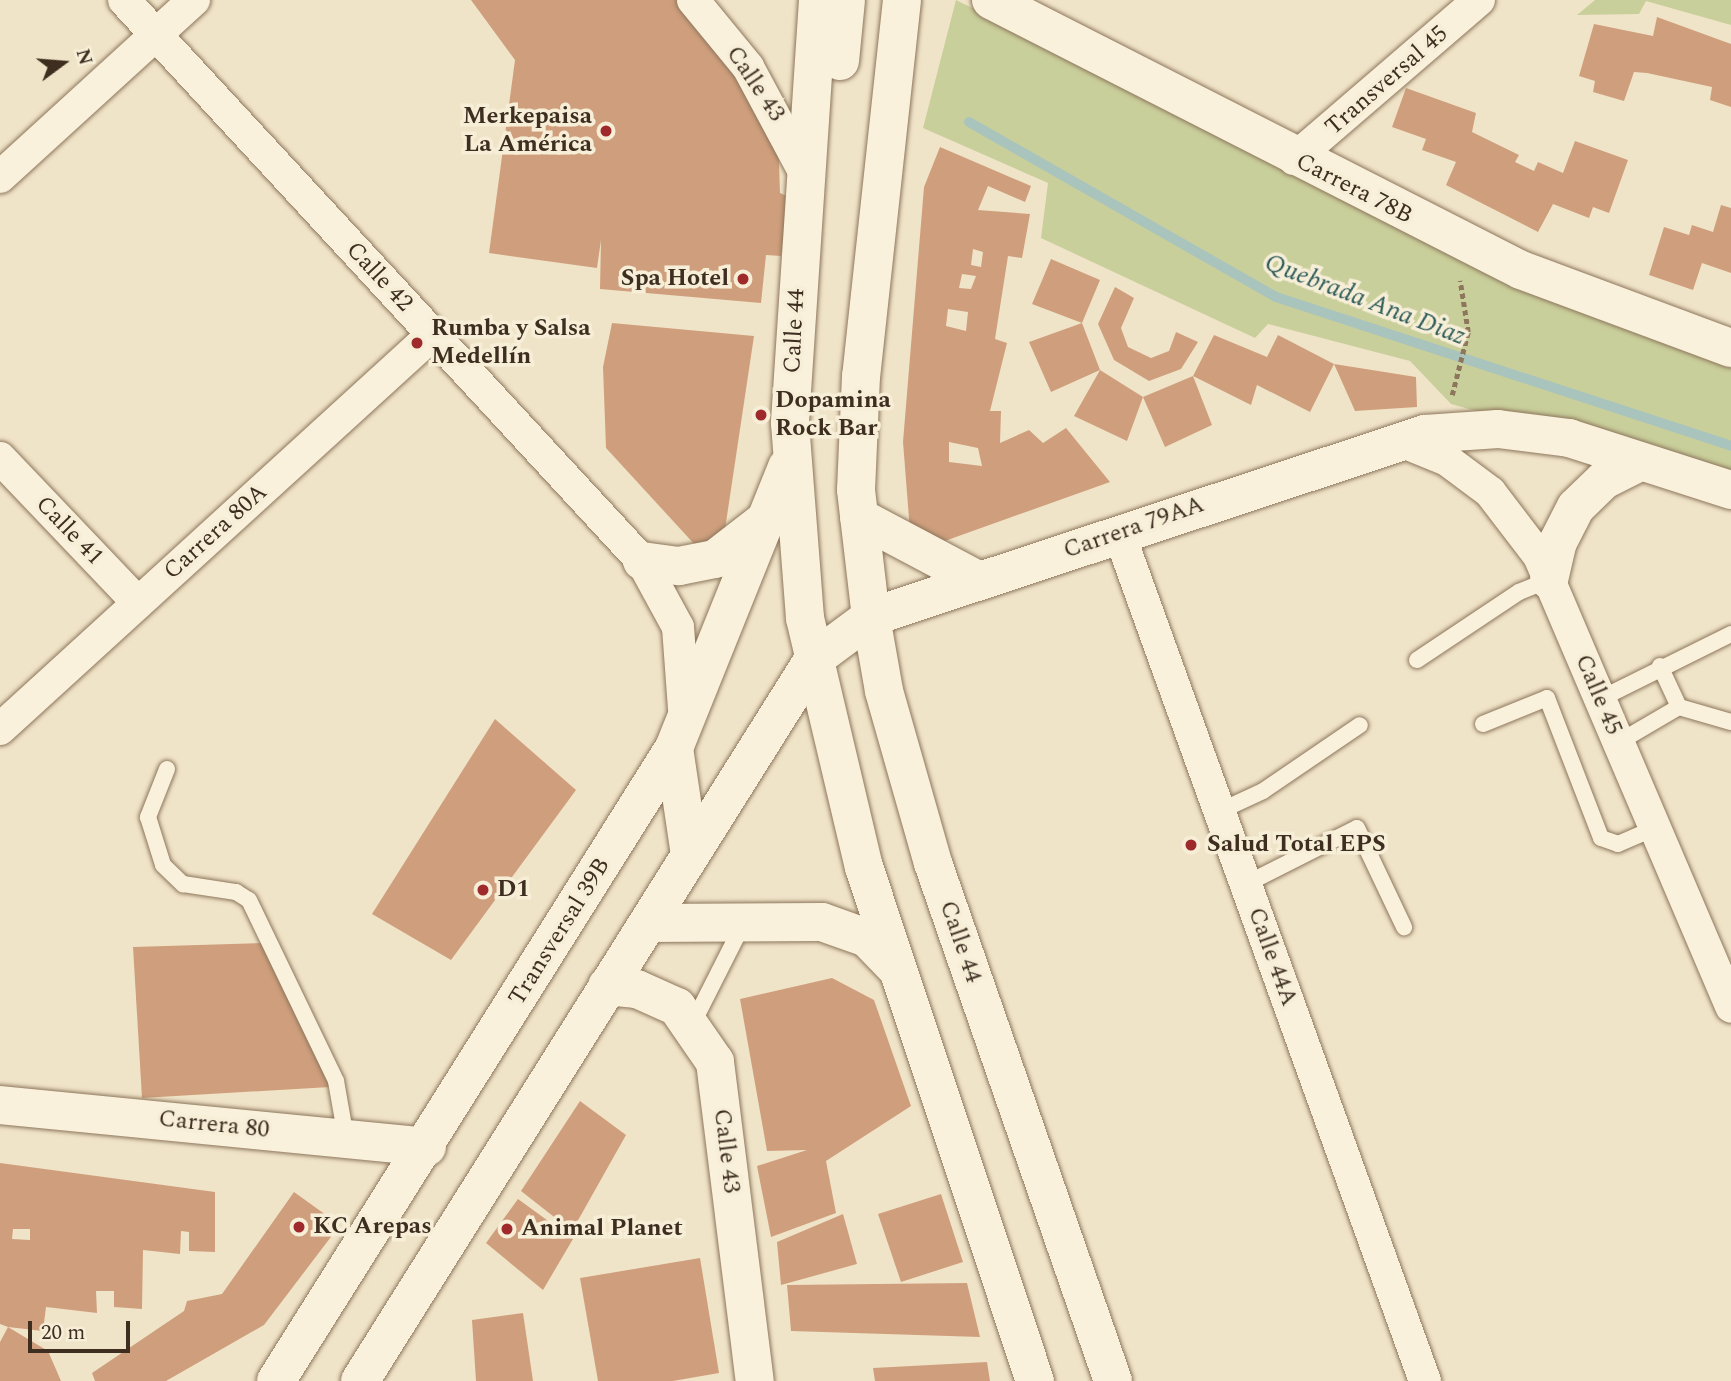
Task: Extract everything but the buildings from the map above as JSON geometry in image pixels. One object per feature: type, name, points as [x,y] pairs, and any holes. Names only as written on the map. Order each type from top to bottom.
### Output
[{"type":"main road","name":"Calle 44","points":[[818,0],[834,170],[842,371],[870,617],[884,691],[933,863],[1113,1381]]},
{"type":"main road","name":"Calle 44","points":[[813,660],[809,389],[834,170],[846,0]]},
{"type":"main road","name":"Calle 44","points":[[879,0],[834,170],[791,455],[813,660],[864,867],[1035,1381]]},
{"type":"main road","name":"Calle 44","points":[[859,519],[861,376],[902,0]]},
{"type":"main road","name":"Carrera 78B","points":[[990,0],[1448,236],[1521,270],[1731,348]]},
{"type":"main road","points":[[1398,440],[1461,430],[1534,432],[1731,490]]},
{"type":"main road","name":"Carrera 79AA","points":[[870,617],[1398,440]]},
{"type":"main road","name":"Transversal 39B","points":[[276,1381],[427,1147],[674,748],[771,511],[791,455]]},
{"type":"main road","points":[[1549,580],[1558,542],[1576,507],[1604,480],[1640,462]]},
{"type":"main road","points":[[642,561],[679,566],[715,559],[747,539],[771,511]]},
{"type":"main road","points":[[360,1381],[813,660],[859,519],[978,580]]},
{"type":"main road","points":[[813,660],[870,617]]},
{"type":"main road","points":[[674,748],[690,855]]},
{"type":"main road","points":[[648,923],[838,925],[867,938],[899,972]]},
{"type":"main road","name":"Calle 43","points":[[607,986],[658,996],[693,1023],[715,1062],[755,1381]]},
{"type":"main road","name":"Carrera 80","points":[[0,1105],[427,1147]]},
{"type":"street","name":"Calle 42","points":[[124,0],[642,561],[669,603],[684,651],[686,700],[674,748]]},
{"type":"street","points":[[0,177],[194,0]]},
{"type":"street","name":"Calle 43","points":[[692,0],[834,170]]},
{"type":"street","name":"Transversal 45","points":[[1294,159],[1479,0]]},
{"type":"street","name":"Carrera 80A","points":[[0,729],[432,335]]},
{"type":"street","name":"Calle 45","points":[[1398,440],[1447,460],[1490,492],[1525,533],[1549,580],[1731,1007]]},
{"type":"street","name":"Calle 41","points":[[0,458],[138,603]]},
{"type":"street","name":"Calle 44A","points":[[1118,533],[1425,1381]]},
{"type":"lane","points":[[1417,660],[1519,592],[1549,580]]},
{"type":"lane","points":[[1600,699],[1731,634]]},
{"type":"lane","points":[[1660,667],[1679,707]]},
{"type":"lane","points":[[1483,724],[1547,698],[1601,838],[1618,844],[1655,828]]},
{"type":"lane","points":[[1619,742],[1679,707],[1731,722]]},
{"type":"lane","points":[[1220,811],[1263,791],[1360,725]]},
{"type":"lane","points":[[166,769],[148,817],[163,865],[183,884],[236,892],[249,900],[336,1081],[346,1138]]},
{"type":"lane","points":[[1246,884],[1357,828],[1404,927]]},
{"type":"lane","points":[[693,1023],[744,922]]},
{"type":"path","points":[[1448,236],[1468,332],[1463,369]]},
{"type":"green space","points":[[956,0],[1522,281],[1731,353],[1731,481],[1451,404],[1410,361],[1268,324],[1255,338],[1041,238],[1048,183],[923,128]]},
{"type":"green space","points":[[1595,0],[1731,0],[1731,25],[1646,1],[1639,14],[1577,15]]},
{"type":"waterway","name":"Quebrada Ana Diaz","points":[[969,122],[1276,297],[1731,446]]},
{"type":"place","name":"Merkepaisa La América","points":[[606,131]]},
{"type":"place","name":"Spa Hotel","points":[[743,279]]},
{"type":"place","name":"Rumba y Salsa Medellín","points":[[417,343]]},
{"type":"place","name":"Dopamina Rock Bar","points":[[761,415]]},
{"type":"place","name":"Salud Total EPS","points":[[1191,845]]},
{"type":"place","name":"D1","points":[[483,890]]},
{"type":"place","name":"KC Arepas","points":[[299,1227]]},
{"type":"place","name":"Animal Planet","points":[[507,1229]]}]
